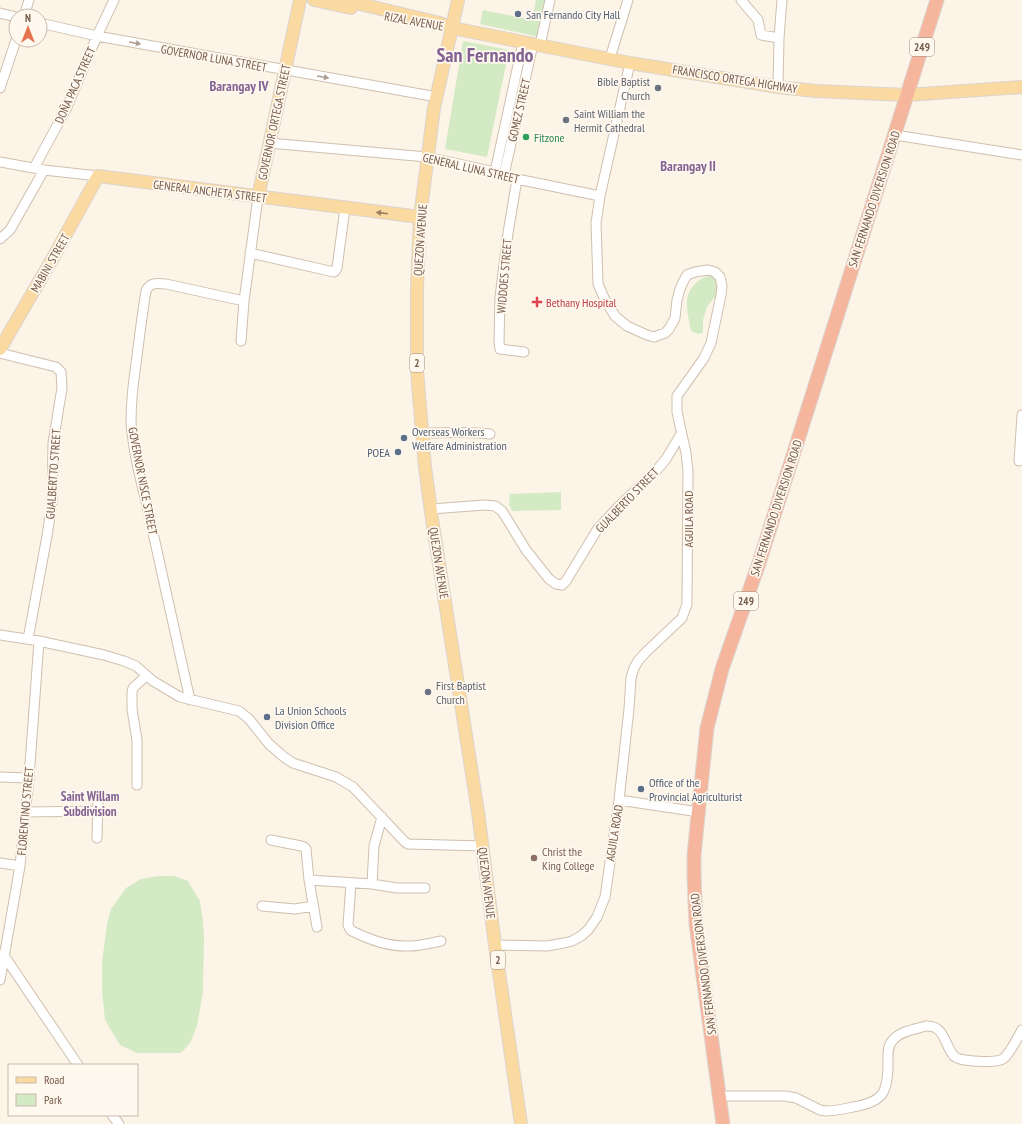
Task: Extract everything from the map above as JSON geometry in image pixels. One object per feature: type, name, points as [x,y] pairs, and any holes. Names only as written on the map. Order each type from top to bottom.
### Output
[{"type":"highway","name":"SAN FERNANDO DIVERSION ROAD","points":[[723,1124],[695,910],[694,855],[707,728],[722,669],[759,563],[937,0]]},
{"type":"main road","name":"GOVERNOR ORTEGA STREET","points":[[258,197],[300,0]]},
{"type":"main road","name":"RIZAL AVENUE","points":[[314,0],[439,28],[452,28]]},
{"type":"main road","name":"RIZAL AVENUE","points":[[343,0],[440,23],[452,28]]},
{"type":"main road","name":"QUEZON AVENUE","points":[[458,0],[436,97],[420,217],[417,288],[417,363],[425,467],[436,548],[475,789],[495,945],[521,1124]]},
{"type":"main road","name":"FRANCISCO ORTEGA HIGHWAY","points":[[452,28],[630,63],[778,87],[816,91],[907,94],[1022,87]]},
{"type":"main road","name":"GENERAL ANCHETA STREET","points":[[98,176],[420,217]]},
{"type":"main road","name":"MABINI STREET","points":[[0,349],[98,176]]},
{"type":"street","name":"DOÑA PACA STREET","points":[[34,168],[66,109],[114,0]]},
{"type":"street","points":[[532,44],[550,0]]},
{"type":"street","points":[[610,58],[628,0]]},
{"type":"street","points":[[741,0],[758,20],[761,35],[779,38]]},
{"type":"street","points":[[778,87],[779,38],[782,0]]},
{"type":"street","name":"GOVERNOR LUNA STREET","points":[[48,25],[97,36],[285,71],[436,97]]},
{"type":"street","name":"GOMEZ STREET","points":[[495,172],[532,44]]},
{"type":"street","name":"GOMEZ STREET","points":[[504,175],[532,44]]},
{"type":"street","points":[[0,88],[13,48]]},
{"type":"street","points":[[600,196],[630,63]]},
{"type":"street","points":[[894,135],[1022,154]]},
{"type":"street","name":"GENERAL LUNA STREET","points":[[269,143],[428,157],[495,172],[517,179],[600,196]]},
{"type":"street","name":"GENERAL ANCHETA STREET","points":[[0,162],[44,170],[98,176]]},
{"type":"street","points":[[0,239],[10,230],[44,170]]},
{"type":"street","name":"WIDDOES STREET","points":[[517,179],[508,232],[501,289],[499,342],[500,349],[524,352]]},
{"type":"street","name":"AGUILA ROAD","points":[[495,945],[547,946],[572,941],[588,930],[597,917],[605,897],[619,800],[631,678],[638,661],[682,618],[687,604],[688,471],[686,453],[677,412],[677,396],[704,358],[710,343],[722,286],[720,277],[715,272],[708,270],[687,275],[680,289],[675,318],[665,333],[659,336],[651,336],[627,326],[615,316],[605,300],[598,284],[596,223],[600,196]]},
{"type":"street","name":"GOVERNOR ORTEGA STREET","points":[[241,341],[244,301],[258,197]]},
{"type":"street","points":[[250,253],[334,272],[337,268],[345,208]]},
{"type":"street","name":"GOVERNOR NISCE STREET","points":[[190,700],[141,482],[131,424],[131,399],[140,332],[146,291],[148,287],[154,283],[166,284],[244,301]]},
{"type":"street","name":"GUALBERTTO STREET","points":[[0,353],[56,367],[61,372],[62,376],[60,405],[53,443],[52,502],[28,639]]},
{"type":"street","points":[[1019,461],[1022,415]]},
{"type":"street","points":[[423,433],[462,432],[490,434]]},
{"type":"street","name":"GUALBERTO STREET","points":[[431,509],[485,505],[495,506],[502,511],[526,550],[549,579],[556,584],[562,585],[566,581],[597,530],[617,508],[656,471],[666,459],[681,434]]},
{"type":"street","points":[[0,635],[39,641],[104,655],[124,661],[136,666],[146,676],[168,691],[180,697],[239,711],[249,719],[269,744],[284,757],[293,763],[336,777],[353,787],[408,844],[483,846]]},
{"type":"street","name":"FLORENTINO STREET","points":[[0,980],[2,953],[20,866],[29,778],[39,641]]},
{"type":"street","points":[[137,785],[137,740],[132,709],[132,692],[133,688],[146,676]]},
{"type":"street","points":[[0,777],[29,778]]},
{"type":"street","points":[[97,838],[98,795]]},
{"type":"street","points":[[619,800],[699,812]]},
{"type":"street","points":[[26,812],[97,810]]},
{"type":"street","points":[[372,884],[374,846],[382,817]]},
{"type":"street","points":[[271,840],[306,848],[309,880],[317,927]]},
{"type":"street","points":[[0,863],[20,866]]},
{"type":"street","points":[[309,880],[351,882],[396,888],[425,888]]},
{"type":"street","points":[[351,882],[348,925],[352,931],[378,942],[402,946],[415,946],[440,941]]},
{"type":"street","points":[[262,906],[295,908],[313,906]]},
{"type":"street","points":[[2,953],[77,1064]]},
{"type":"street","points":[[720,1096],[785,1096],[796,1098],[826,1112],[865,1105],[873,1102],[885,1089],[888,1080],[890,1044],[897,1036],[926,1026],[931,1026],[939,1029],[953,1055],[957,1058],[966,1060],[994,1061],[1003,1058],[1008,1054],[1022,1030]]},
{"type":"street","points":[[113,1116],[119,1124]]},
{"type":"green space","points":[[536,0],[546,0],[539,37],[480,24],[483,10],[532,20]]},
{"type":"green space","points":[[463,41],[509,50],[487,157],[445,149]]},
{"type":"green space","points":[[714,275],[719,284],[717,294],[707,307],[703,320],[703,333],[698,334],[691,331],[687,313],[688,295],[690,290],[698,281],[705,277]]},
{"type":"green space","points":[[561,492],[561,510],[512,511],[509,504],[510,494]]},
{"type":"green space","points":[[158,876],[174,876],[188,881],[200,901],[203,921],[203,992],[197,1026],[190,1043],[181,1053],[137,1053],[120,1045],[105,1020],[102,991],[102,962],[107,924],[111,909],[126,888],[141,879]]},
{"type":"place","name":"San Fernando City Hall","points":[[518,14]]},
{"type":"place","name":"Bible Baptist Church","points":[[658,88]]},
{"type":"place","name":"Saint William the Hermit Cathedral","points":[[566,120]]},
{"type":"place","name":"Fitzone","points":[[526,137]]},
{"type":"place","name":"Bethany Hospital","points":[[537,302]]},
{"type":"place","name":"Overseas Workers Welfare Administration","points":[[404,438]]},
{"type":"place","name":"POEA","points":[[398,452]]},
{"type":"place","name":"First Baptist Church","points":[[428,692]]},
{"type":"place","name":"La Union Schools Division Office","points":[[267,717]]},
{"type":"place","name":"Office of the Provincial Agriculturist","points":[[641,789]]},
{"type":"place","name":"Christ the King College","points":[[534,858]]},
{"type":"district","name":"San Fernando","points":[[485,55]]},
{"type":"district","name":"Barangay IV","points":[[239,86]]},
{"type":"district","name":"Barangay II","points":[[688,166]]},
{"type":"district","name":"Saint Willam Subdivision","points":[[90,804]]}]
